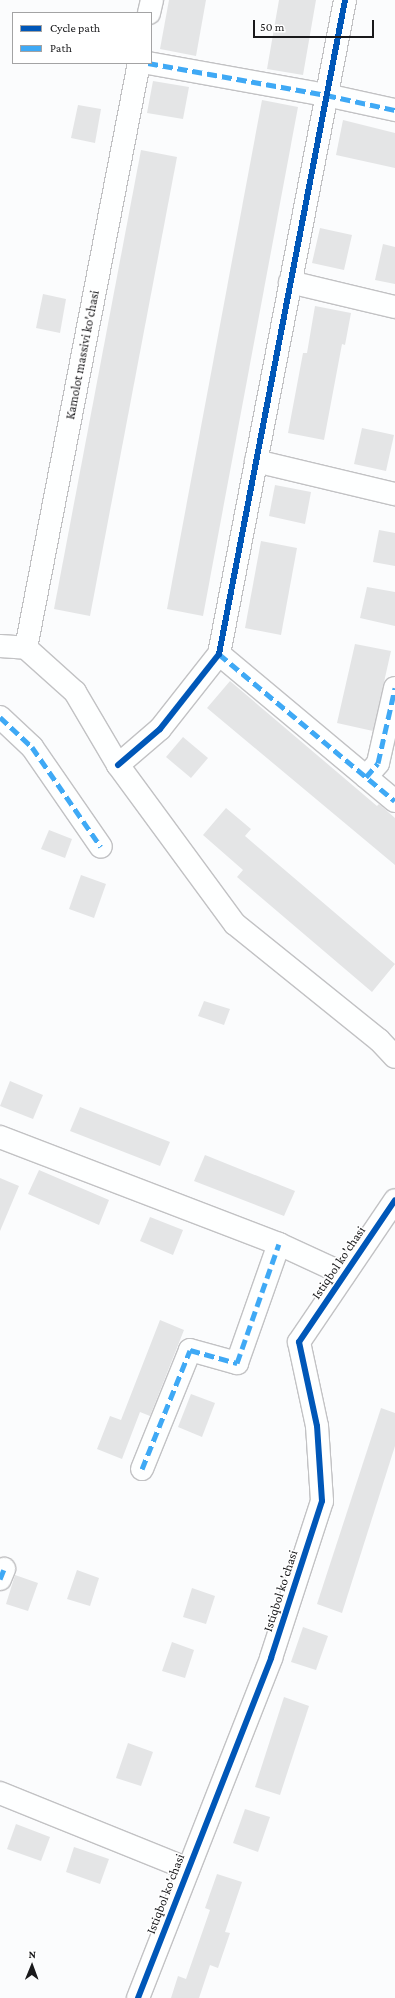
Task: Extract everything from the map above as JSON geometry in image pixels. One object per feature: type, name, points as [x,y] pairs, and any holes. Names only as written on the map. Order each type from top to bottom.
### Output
[{"type":"street","points":[[149,12],[152,0]]},
{"type":"street","points":[[118,764],[160,729],[218,654],[344,0]]},
{"type":"street","name":"Kamolot massivi ko'chasi","points":[[26,648],[140,64]]},
{"type":"street","points":[[152,64],[326,95],[395,110]]},
{"type":"street","points":[[290,282],[395,307]]},
{"type":"street","points":[[256,461],[395,494]]},
{"type":"street","points":[[0,646],[26,648],[75,692],[118,764],[235,924],[379,1040],[395,1057]]},
{"type":"street","points":[[218,654],[395,801]]},
{"type":"street","points":[[366,778],[378,763],[395,688]]},
{"type":"street","points":[[0,718],[32,747],[102,847]]},
{"type":"street","points":[[0,1137],[279,1244],[344,1274]]},
{"type":"street","name":"Istiqbol ko'chasi","points":[[138,1998],[271,1658],[322,1501],[317,1426],[299,1342],[395,1200]]},
{"type":"street","points":[[142,1469],[190,1350],[237,1363],[279,1244]]},
{"type":"street","points":[[0,1793],[188,1869]]},
{"type":"building","points":[[169,0],[206,0],[196,56],[160,49]]},
{"type":"building","points":[[279,0],[316,0],[303,75],[267,69]]},
{"type":"building","points":[[153,81],[189,87],[183,119],[147,113]]},
{"type":"building","points":[[262,100],[298,107],[203,616],[167,609]]},
{"type":"building","points":[[78,105],[101,109],[95,143],[71,138]]},
{"type":"building","points":[[343,120],[395,133],[395,168],[336,155]]},
{"type":"building","points":[[141,150],[177,157],[90,616],[54,609]]},
{"type":"building","points":[[320,228],[352,235],[344,270],[312,263]]},
{"type":"building","points":[[383,244],[395,247],[395,284],[375,280]]},
{"type":"building","points":[[43,294],[66,299],[60,333],[36,328]]},
{"type":"building","points":[[315,306],[351,313],[345,345],[342,344],[324,440],[288,433],[303,353],[307,353]]},
{"type":"building","points":[[362,428],[394,435],[386,471],[354,464]]},
{"type":"building","points":[[275,485],[311,492],[305,524],[269,516]]},
{"type":"building","points":[[379,530],[395,533],[395,566],[373,562]]},
{"type":"building","points":[[261,541],[297,548],[281,635],[245,628]]},
{"type":"building","points":[[367,587],[395,592],[395,626],[360,618]]},
{"type":"building","points":[[355,644],[391,651],[373,731],[337,723]]},
{"type":"building","points":[[230,681],[377,806],[379,804],[395,818],[395,865],[207,708]]},
{"type":"building","points":[[183,737],[208,758],[191,778],[166,757]]},
{"type":"building","points":[[226,808],[251,829],[245,836],[395,964],[372,992],[237,877],[243,870],[203,835]]},
{"type":"building","points":[[49,830],[72,839],[65,858],[41,849]]},
{"type":"building","points":[[81,875],[106,884],[94,918],[69,909]]},
{"type":"building","points":[[204,1001],[230,1009],[224,1025],[198,1016]]},
{"type":"building","points":[[10,1081],[43,1095],[33,1119],[0,1106]]},
{"type":"building","points":[[80,1107],[170,1142],[160,1166],[70,1131]]},
{"type":"building","points":[[205,1155],[295,1191],[284,1216],[194,1181]]},
{"type":"building","points":[[39,1170],[109,1200],[99,1225],[28,1194]]},
{"type":"building","points":[[0,1178],[19,1186],[0,1231]]},
{"type":"building","points":[[150,1217],[183,1230],[173,1255],[140,1241]]},
{"type":"building","points":[[160,1320],[184,1330],[150,1416],[140,1412],[122,1459],[97,1449],[110,1416],[121,1420]]},
{"type":"building","points":[[191,1394],[215,1403],[202,1437],[178,1427]]},
{"type":"building","points":[[381,1408],[395,1413],[395,1446],[342,1613],[317,1604]]},
{"type":"building","points":[[77,1570],[99,1578],[90,1606],[67,1599]]},
{"type":"building","points":[[15,1575],[38,1583],[28,1611],[6,1604]]},
{"type":"building","points":[[192,1588],[215,1596],[206,1624],[183,1617]]},
{"type":"building","points":[[303,1627],[328,1636],[316,1670],[291,1662]]},
{"type":"building","points":[[172,1642],[194,1650],[185,1678],[162,1671]]},
{"type":"building","points":[[284,1697],[309,1706],[280,1795],[255,1787]]},
{"type":"building","points":[[128,1743],[153,1752],[141,1786],[116,1778]]},
{"type":"building","points":[[245,1809],[270,1817],[258,1852],[233,1843]]},
{"type":"building","points":[[16,1824],[50,1837],[41,1861],[7,1849]]},
{"type":"building","points":[[74,1847],[109,1859],[100,1884],[66,1872]]},
{"type":"building","points":[[217,1874],[242,1882],[225,1932],[230,1933],[218,1968],[210,1965],[199,1998],[171,1998],[178,1976],[186,1979],[210,1910],[205,1908]]},
{"type":"marked path","points":[[152,64],[326,95],[395,110]]},
{"type":"marked path","points":[[219,654],[395,801]]},
{"type":"marked path","points":[[366,777],[378,763],[395,688]]},
{"type":"marked path","points":[[0,717],[32,747],[101,847]]},
{"type":"marked path","points":[[142,1469],[190,1350],[237,1363],[279,1244]]},
{"type":"marked path","points":[[0,1579],[4,1569]]},
{"type":"cycle path","points":[[118,765],[160,729],[219,654],[345,0]]},
{"type":"cycle path","points":[[138,1998],[271,1658],[322,1501],[317,1426],[299,1342],[395,1200]]}]
